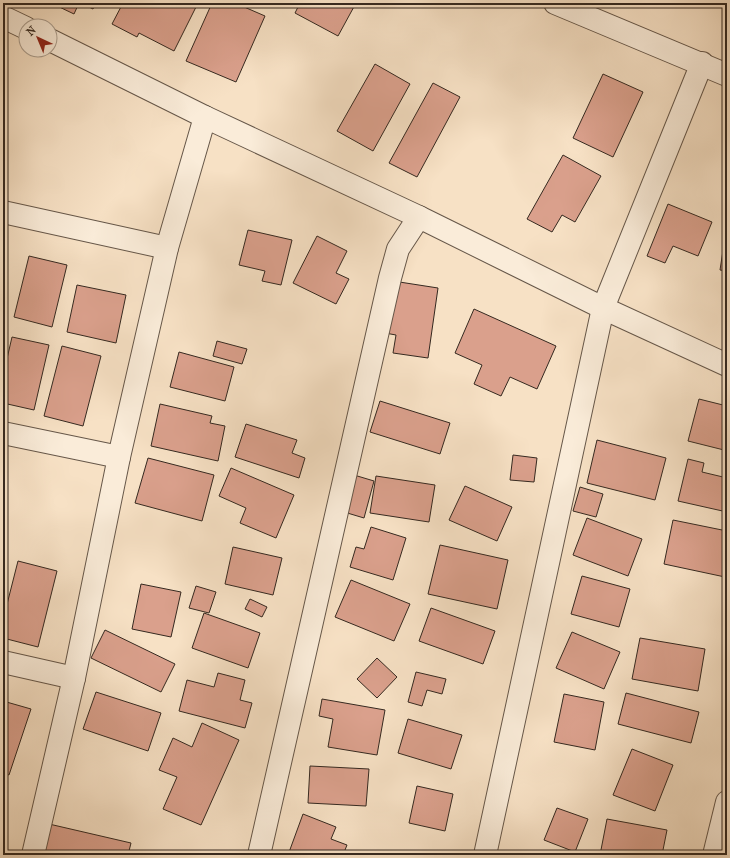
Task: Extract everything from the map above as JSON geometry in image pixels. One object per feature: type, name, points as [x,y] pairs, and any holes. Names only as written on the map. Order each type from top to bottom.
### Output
[{"type":"street","points":[[555,3],[727,75]]},
{"type":"street","points":[[3,17],[18,24]]},
{"type":"street","points":[[58,44],[205,117],[419,217],[603,308],[727,365]]},
{"type":"street","points":[[485,855],[603,308],[702,64]]},
{"type":"street","points":[[33,855],[74,678],[120,457],[167,248],[205,117]]},
{"type":"street","points":[[3,212],[167,248]]},
{"type":"street","points":[[259,855],[390,278],[398,249],[419,217]]},
{"type":"street","points":[[3,433],[120,457]]},
{"type":"street","points":[[3,662],[74,678]]},
{"type":"street","points":[[714,855],[727,802]]},
{"type":"building","points":[[51,3],[79,3],[74,14]]},
{"type":"building","points":[[81,3],[96,3],[93,9]]},
{"type":"building","points":[[123,3],[198,3],[174,51],[139,33],[137,37],[112,24]]},
{"type":"building","points":[[212,3],[235,3],[265,16],[236,82],[186,61]]},
{"type":"building","points":[[300,3],[356,3],[338,36],[295,13]]},
{"type":"building","points":[[375,64],[410,84],[373,151],[337,131]]},
{"type":"building","points":[[603,74],[643,92],[613,157],[573,138]]},
{"type":"building","points":[[433,83],[460,97],[417,177],[389,163]]},
{"type":"building","points":[[563,155],[601,176],[575,222],[562,215],[552,232],[527,219]]},
{"type":"building","points":[[668,204],[712,222],[698,256],[673,246],[665,263],[647,256]]},
{"type":"building","points":[[248,230],[292,240],[281,285],[262,281],[265,271],[239,265]]},
{"type":"building","points":[[317,236],[347,251],[336,273],[349,279],[336,304],[293,283]]},
{"type":"building","points":[[724,244],[727,245],[727,271],[720,270]]},
{"type":"building","points":[[29,256],[67,265],[52,327],[14,317]]},
{"type":"building","points":[[393,281],[438,288],[428,358],[393,353],[396,335],[385,333]]},
{"type":"building","points":[[77,285],[126,295],[116,343],[67,332]]},
{"type":"building","points":[[474,309],[556,346],[537,389],[510,377],[501,396],[474,384],[482,365],[455,353]]},
{"type":"building","points":[[12,337],[49,345],[34,410],[3,403],[3,376]]},
{"type":"building","points":[[217,341],[247,349],[242,364],[213,356]]},
{"type":"building","points":[[62,346],[101,356],[83,426],[44,416]]},
{"type":"building","points":[[179,352],[234,367],[225,401],[170,387]]},
{"type":"building","points":[[699,399],[727,406],[727,438],[724,450],[688,441]]},
{"type":"building","points":[[380,401],[450,423],[440,454],[370,432]]},
{"type":"building","points":[[160,404],[212,416],[210,423],[225,426],[218,461],[151,446]]},
{"type":"building","points":[[246,424],[297,440],[292,453],[305,458],[299,478],[235,457]]},
{"type":"building","points":[[597,440],[666,458],[655,500],[587,483]]},
{"type":"building","points":[[513,455],[537,458],[534,482],[510,480]]},
{"type":"building","points":[[148,458],[214,475],[202,521],[135,503]]},
{"type":"building","points":[[688,459],[704,463],[702,472],[723,477],[725,467],[727,468],[727,512],[678,501]]},
{"type":"building","points":[[231,468],[294,495],[276,538],[240,523],[246,508],[219,496]]},
{"type":"building","points":[[354,475],[374,481],[364,518],[344,512]]},
{"type":"building","points":[[376,476],[435,485],[429,522],[370,513]]},
{"type":"building","points":[[465,486],[512,507],[497,541],[449,520]]},
{"type":"building","points":[[580,487],[603,494],[596,517],[573,511]]},
{"type":"building","points":[[587,518],[642,539],[628,576],[573,555]]},
{"type":"building","points":[[673,520],[727,531],[727,568],[725,577],[664,564]]},
{"type":"building","points":[[371,527],[406,538],[393,580],[350,567],[356,547],[364,549]]},
{"type":"building","points":[[440,545],[508,560],[497,609],[428,594]]},
{"type":"building","points":[[233,547],[282,558],[273,595],[225,584]]},
{"type":"building","points":[[18,561],[57,571],[38,647],[3,638],[3,620]]},
{"type":"building","points":[[582,576],[630,589],[619,627],[571,614]]},
{"type":"building","points":[[351,580],[410,604],[394,641],[335,617]]},
{"type":"building","points":[[141,584],[181,592],[171,637],[132,629]]},
{"type":"building","points":[[196,586],[216,592],[209,613],[189,608]]},
{"type":"building","points":[[250,599],[267,607],[262,617],[245,609]]},
{"type":"building","points":[[431,608],[495,631],[483,664],[419,641]]},
{"type":"building","points":[[204,613],[260,633],[248,668],[192,648]]},
{"type":"building","points":[[105,630],[175,664],[161,692],[91,658]]},
{"type":"building","points":[[572,632],[620,652],[604,689],[556,668]]},
{"type":"building","points":[[640,638],[705,649],[698,691],[632,679]]},
{"type":"building","points":[[377,658],[397,677],[377,698],[357,679]]},
{"type":"building","points":[[416,672],[446,679],[442,694],[427,690],[422,706],[408,702]]},
{"type":"building","points":[[218,673],[245,680],[240,700],[252,703],[245,728],[179,711],[187,680],[214,687]]},
{"type":"building","points":[[96,692],[161,713],[148,751],[83,729]]},
{"type":"building","points":[[626,693],[699,712],[691,743],[618,724]]},
{"type":"building","points":[[564,694],[604,702],[595,750],[554,742]]},
{"type":"building","points":[[322,699],[385,710],[377,755],[328,747],[333,719],[319,716]]},
{"type":"building","points":[[3,701],[31,709],[9,775],[3,773]]},
{"type":"building","points":[[408,719],[462,735],[451,769],[398,753]]},
{"type":"building","points":[[202,723],[239,740],[201,825],[163,809],[177,777],[159,770],[173,738],[192,747]]},
{"type":"building","points":[[632,749],[673,765],[655,811],[613,795]]},
{"type":"building","points":[[310,766],[369,769],[366,806],[308,803]]},
{"type":"building","points":[[417,786],[453,794],[445,831],[409,823]]},
{"type":"building","points":[[557,808],[588,819],[575,852],[544,840]]},
{"type":"building","points":[[303,814],[336,827],[331,839],[347,845],[343,855],[288,855]]},
{"type":"building","points":[[607,819],[667,830],[662,855],[600,855]]},
{"type":"building","points":[[49,824],[131,843],[128,855],[42,855]]}]
